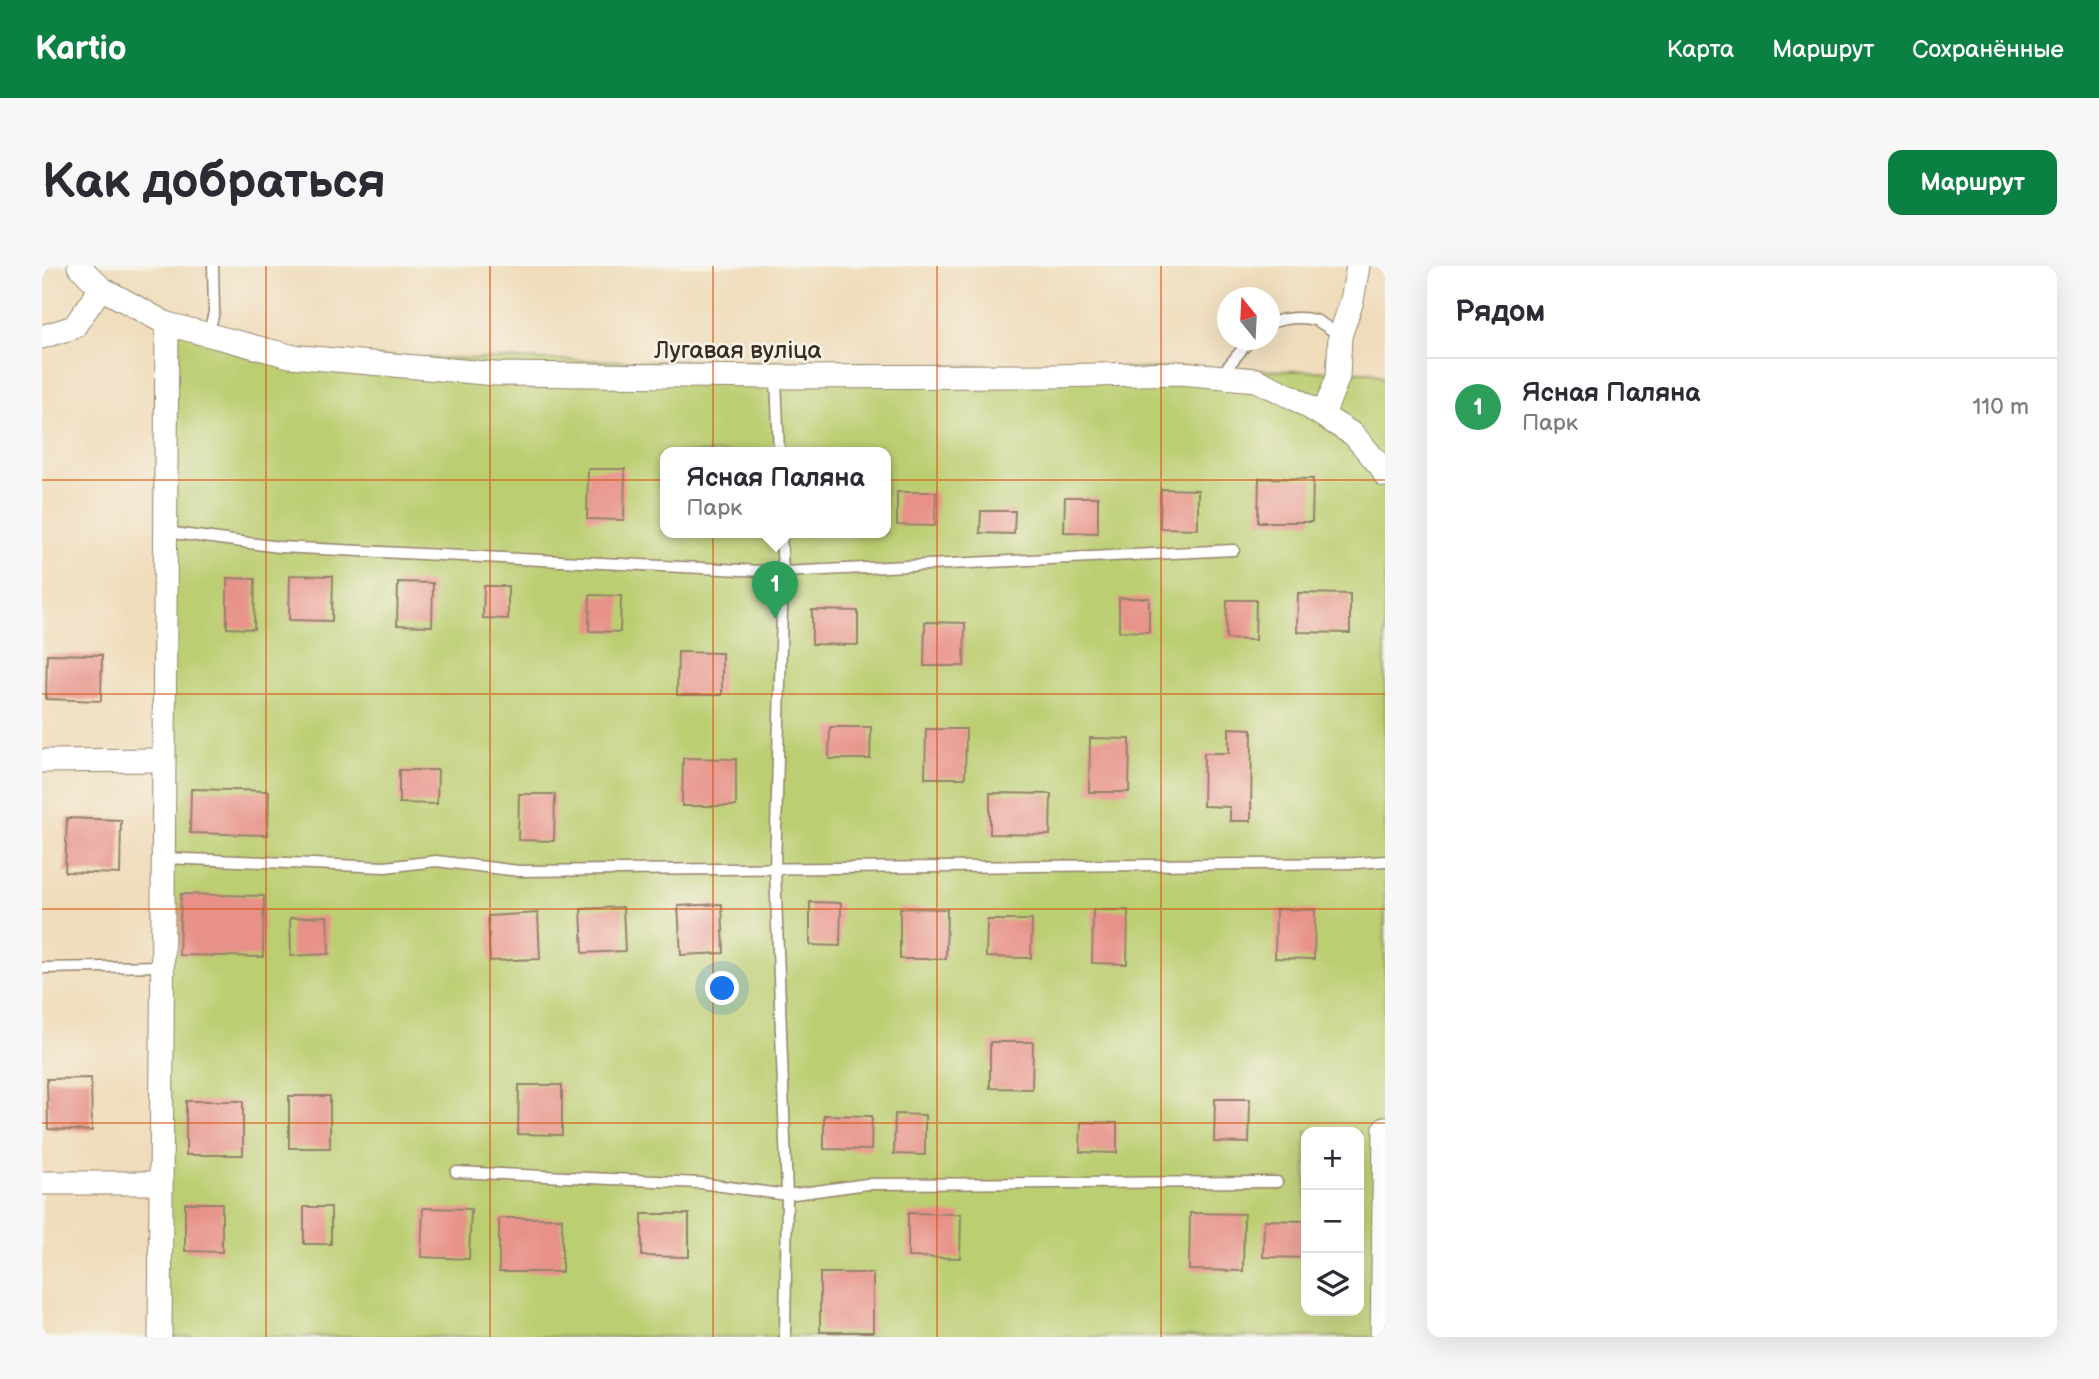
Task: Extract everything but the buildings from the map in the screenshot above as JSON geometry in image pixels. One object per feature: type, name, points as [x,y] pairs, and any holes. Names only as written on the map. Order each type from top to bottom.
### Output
[{"type":"street","name":"Лугавая вуліца","points":[[79,266],[101,288],[167,324],[290,356],[496,374],[776,377],[1181,373],[1256,380],[1323,415],[1354,435],[1385,475]]},
{"type":"street","points":[[1323,415],[1338,376],[1340,335],[1352,301],[1358,266]]},
{"type":"street","points":[[42,337],[74,327],[101,288]]},
{"type":"street","points":[[160,1337],[167,324]]},
{"type":"street","points":[[42,761],[164,760]]},
{"type":"street","points":[[1382,1337],[1385,1128]]},
{"type":"street","points":[[42,1183],[161,1182]]},
{"type":"lane","points":[[208,336],[214,312],[214,266]]},
{"type":"lane","points":[[1280,320],[1296,318],[1316,320],[1340,335]]},
{"type":"lane","points":[[1219,377],[1242,350]]},
{"type":"lane","points":[[776,377],[779,447]]},
{"type":"lane","points":[[166,532],[279,547],[783,572],[1234,550]]},
{"type":"lane","points":[[782,538],[775,869],[787,1195],[785,1337]]},
{"type":"lane","points":[[163,858],[385,867],[436,861],[519,871],[1385,861]]},
{"type":"lane","points":[[42,968],[162,966]]},
{"type":"lane","points":[[456,1172],[700,1183],[787,1195],[867,1184],[1277,1182]]},
{"type":"green space","points":[[167,324],[290,356],[1372,372],[1385,379],[1385,1337],[160,1337]]},
{"type":"place","name":"Ясная Паляна","points":[[775,619]]}]
